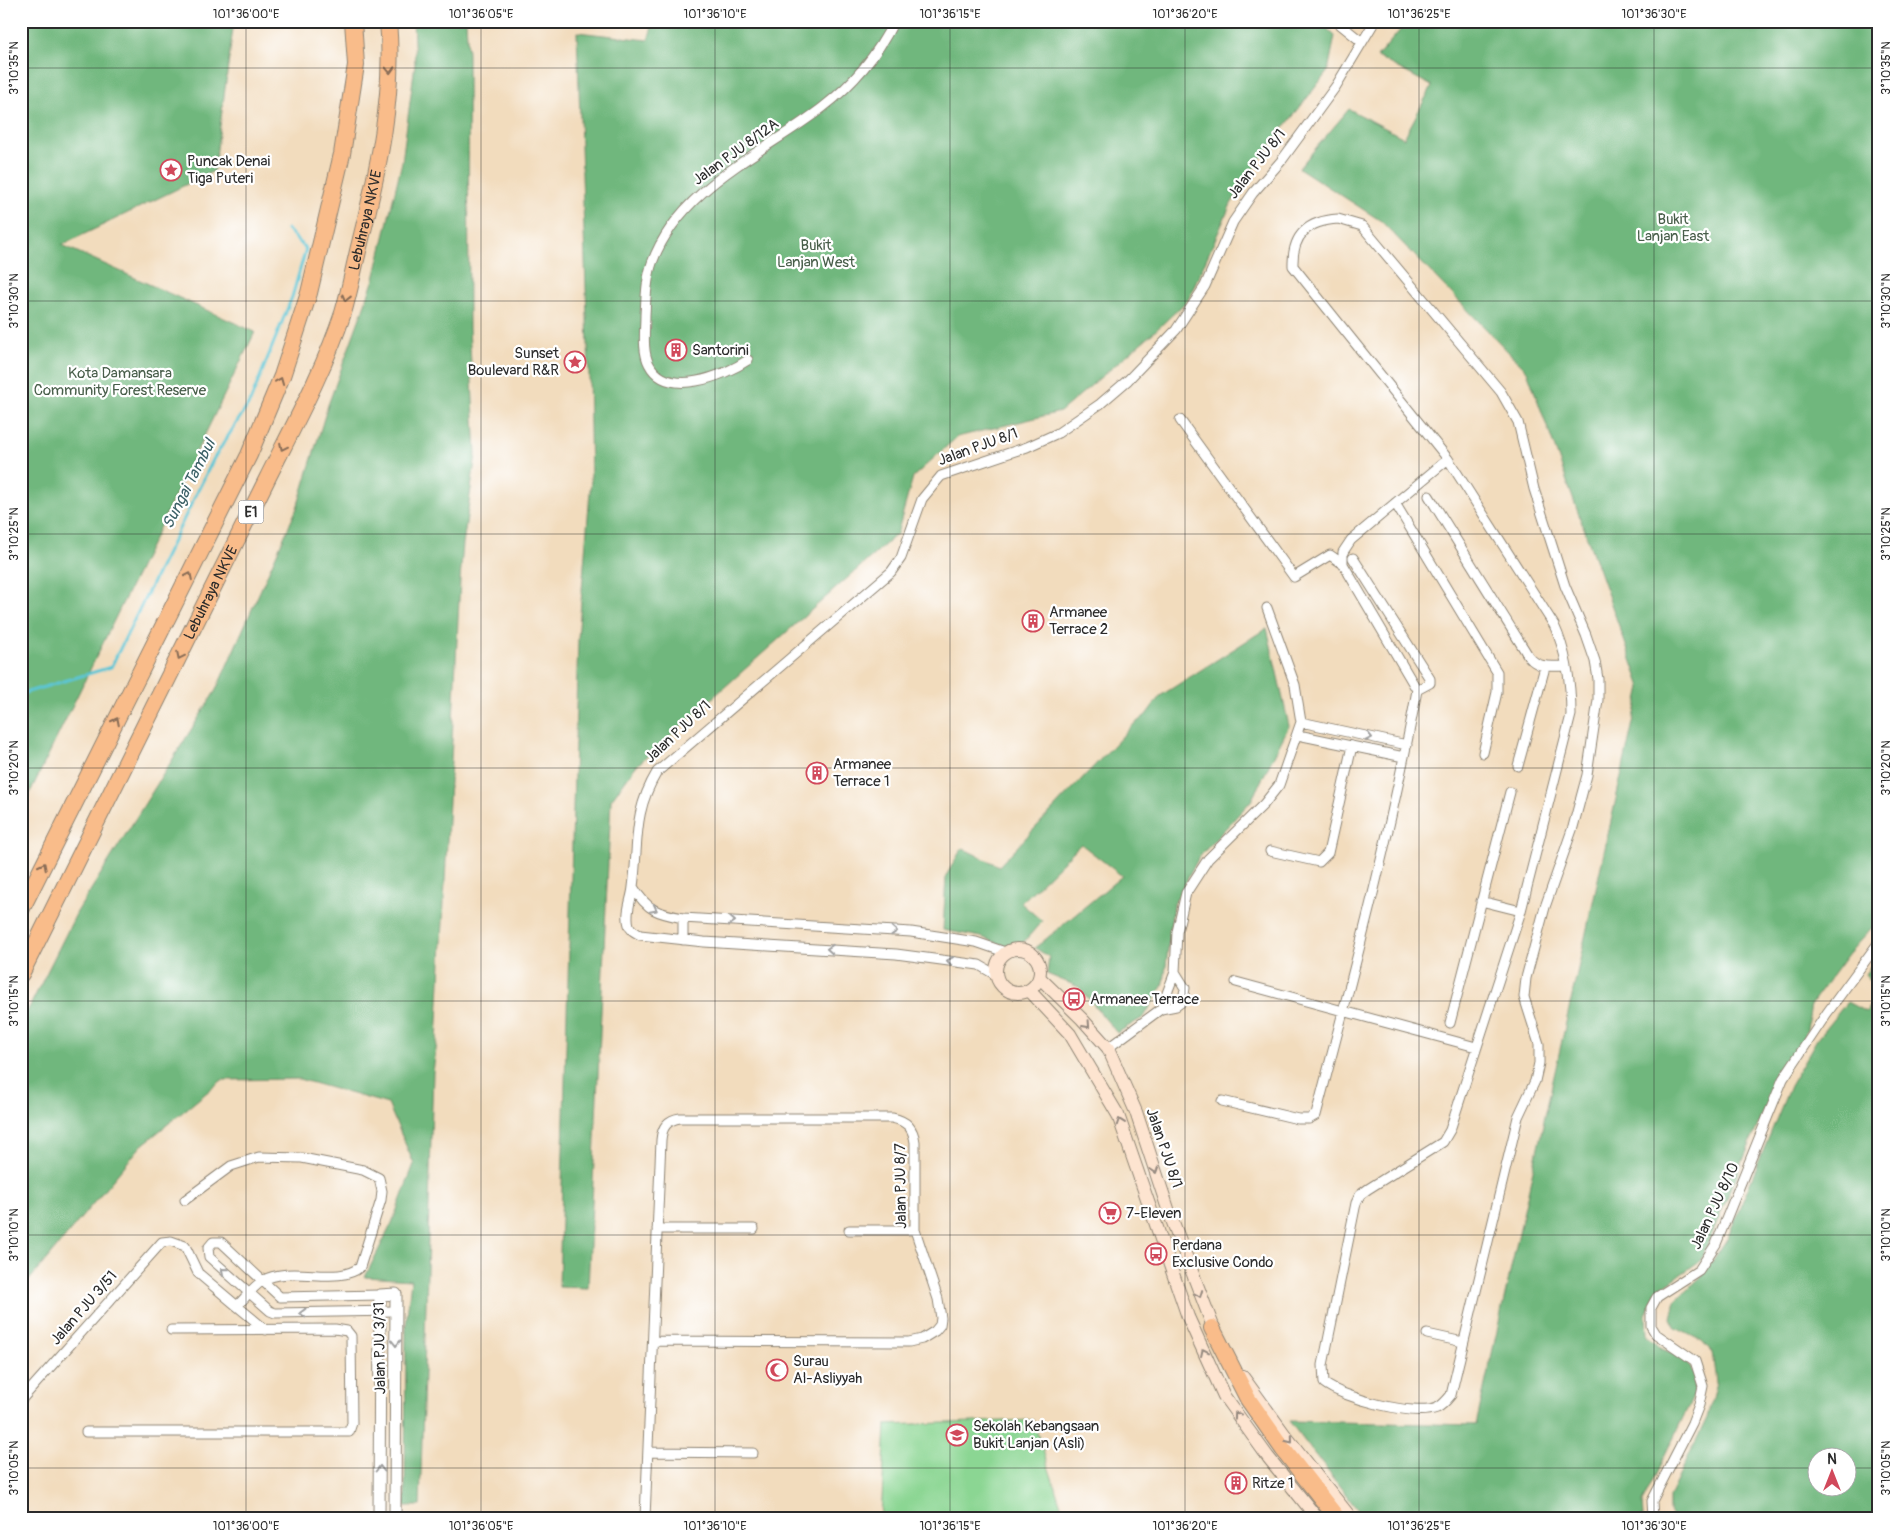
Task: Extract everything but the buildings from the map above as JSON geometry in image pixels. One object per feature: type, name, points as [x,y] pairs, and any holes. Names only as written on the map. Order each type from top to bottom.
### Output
[{"type":"highway","name":"Lebuhraya NKVE","points":[[21,910],[244,464],[282,376],[309,293],[342,154],[356,65],[354,21]]},
{"type":"highway","name":"Lebuhraya NKVE","points":[[21,974],[268,479],[308,396],[342,313],[377,172],[384,128],[390,79],[388,21]]},
{"type":"highway","points":[[1212,1328],[1248,1399],[1283,1449],[1337,1518]]},
{"type":"main road","points":[[1018,948],[1032,952],[1040,964],[1040,978],[1029,990],[1013,992],[999,983],[996,975],[997,963],[1005,952],[1018,948]]},
{"type":"main road","name":"Jalan PJU 8/1","points":[[1040,978],[1082,1019],[1108,1048],[1136,1112],[1168,1212],[1212,1328],[1249,1386],[1351,1518]]},
{"type":"main road","points":[[1029,990],[1070,1034],[1118,1115],[1152,1218],[1188,1316],[1224,1396],[1268,1457],[1317,1518]]},
{"type":"main road","points":[[1152,1218],[1168,1212]]},
{"type":"street","name":"Jalan PJU 8/12A","points":[[748,360],[733,370],[710,379],[684,383],[661,376],[653,370],[648,363],[645,330],[647,279],[660,247],[682,214],[706,188],[822,108],[842,91],[874,55],[894,21]]},
{"type":"street","points":[[1336,21],[1362,42]]},
{"type":"street","name":"Jalan PJU 8/1","points":[[996,975],[979,966],[896,954],[683,940],[640,935],[631,929],[629,925],[628,908],[633,887],[638,820],[642,800],[657,772],[891,572],[901,558],[922,499],[941,476],[1027,446],[1058,433],[1100,404],[1154,355],[1176,330],[1204,286],[1233,222],[1253,193],[1282,160],[1336,86],[1374,22]]},
{"type":"street","points":[[1338,219],[1362,226],[1501,392],[1518,422],[1534,489],[1562,577],[1595,661],[1598,680],[1596,717],[1587,775],[1573,827],[1544,908],[1526,978],[1524,997],[1539,1044],[1540,1063],[1535,1081],[1518,1117],[1451,1395],[1443,1405],[1435,1409],[1403,1411],[1341,1392],[1324,1383],[1323,1365],[1356,1203],[1360,1195],[1443,1142],[1450,1130],[1521,911],[1571,715],[1571,691],[1561,639],[1554,625],[1448,459],[1293,266],[1292,253],[1297,239],[1311,226],[1321,220],[1338,219]]},
{"type":"street","points":[[1180,420],[1294,577],[1330,555],[1343,564]]},
{"type":"street","points":[[1222,1101],[1298,1119],[1309,1119],[1316,1115],[1344,1012],[1407,745],[1417,690],[1343,564],[1342,558],[1345,546],[1448,459]]},
{"type":"street","points":[[1429,496],[1529,657],[1534,663],[1545,667],[1566,666]]},
{"type":"street","points":[[1394,503],[1497,672],[1497,692],[1483,753]]},
{"type":"street","points":[[1354,558],[1430,679],[1430,684],[1417,690]]},
{"type":"street","points":[[1161,1009],[1176,972],[1177,932],[1186,893],[1208,859],[1264,804],[1279,785],[1298,735],[1301,722],[1295,685],[1267,608]]},
{"type":"street","points":[[1518,766],[1545,667]]},
{"type":"street","points":[[1301,722],[1407,745]]},
{"type":"street","points":[[1298,735],[1404,757]]},
{"type":"street","points":[[1270,851],[1319,862],[1325,858],[1328,852],[1352,746]]},
{"type":"street","points":[[1450,1023],[1510,792]]},
{"type":"street","points":[[633,887],[642,901],[651,910],[683,918],[911,932],[976,942],[1005,952]]},
{"type":"street","points":[[1481,901],[1521,911]]},
{"type":"street","points":[[683,918],[683,940]]},
{"type":"street","name":"Jalan PJU 8/10","points":[[1653,1518],[1652,1501],[1692,1423],[1699,1405],[1703,1386],[1695,1361],[1656,1334],[1651,1326],[1651,1308],[1656,1296],[1699,1270],[1716,1244],[1783,1079],[1827,1013],[1879,942]]},
{"type":"street","points":[[1108,1048],[1161,1009],[1176,1006],[1183,1001],[1185,995],[1183,982],[1176,972]]},
{"type":"street","points":[[1236,982],[1476,1047]]},
{"type":"street","name":"Jalan PJU 8/7","points":[[646,1518],[661,1132],[672,1120],[892,1118],[903,1120],[914,1133],[915,1230],[938,1299],[941,1318],[940,1326],[935,1331],[922,1339],[909,1342],[653,1341]]},
{"type":"street","points":[[185,1200],[232,1166],[259,1157],[302,1158],[363,1170],[379,1178],[382,1191],[381,1200],[360,1267],[354,1272],[344,1274],[289,1274],[262,1281],[237,1306],[266,1330]]},
{"type":"street","points":[[657,1229],[754,1229]]},
{"type":"street","points":[[849,1230],[915,1230]]},
{"type":"street","name":"Jalan PJU 3/51","points":[[21,1400],[162,1242],[171,1241],[184,1246],[198,1273],[237,1306]]},
{"type":"street","points":[[380,1295],[280,1297],[221,1242],[213,1242],[208,1248],[209,1257],[270,1311],[275,1313],[396,1311]]},
{"type":"street","name":"Jalan PJU 3/31","points":[[380,1517],[380,1295],[396,1294],[395,1517]]},
{"type":"street","points":[[86,1432],[349,1432],[352,1423],[351,1336],[347,1331],[335,1329],[171,1330]]},
{"type":"street","points":[[1427,1334],[1464,1342]]},
{"type":"street","points":[[648,1452],[754,1453]]},
{"type":"street","points":[[305,1518],[395,1517]]},
{"type":"green space","name":"Kota Damansara Community Forest Reserve","points":[[21,21],[234,21],[214,171],[62,245],[255,332],[21,811]]},
{"type":"green space","points":[[413,21],[466,21],[468,54],[469,328],[476,454],[463,544],[460,580],[437,1042],[433,1072],[420,1506],[405,1506],[406,1325],[411,1280],[365,1277],[392,1223],[414,1164],[388,1104],[299,1079],[222,1080],[141,1146],[21,1290],[21,1024],[77,912],[216,690],[297,508],[328,405],[374,279],[402,162],[415,64]]},
{"type":"green space","name":"Bukit Lanjan West","points":[[654,21],[1319,21],[1335,36],[1328,71],[1259,160],[1231,204],[1188,300],[1154,332],[1060,412],[957,437],[913,477],[897,534],[636,766],[611,800],[588,1288],[559,1287],[578,639],[591,480],[577,32],[648,40]]},
{"type":"green space","name":"Bukit Lanjan East","points":[[1408,21],[1879,21],[1879,920],[1848,954],[1811,1004],[1807,1030],[1768,1101],[1701,1260],[1656,1292],[1646,1315],[1647,1335],[1662,1349],[1685,1358],[1695,1376],[1694,1395],[1642,1502],[1643,1518],[1364,1518],[1289,1421],[1476,1425],[1641,687],[1527,371],[1381,221],[1299,168],[1349,109],[1404,138],[1432,86],[1377,57]]},
{"type":"green space","points":[[1267,628],[1289,726],[1251,801],[1199,857],[1173,906],[1164,983],[1144,1017],[1117,1033],[1079,987],[1047,974],[1049,957],[1035,948],[1122,876],[1081,844],[1021,903],[1042,921],[1022,944],[1005,946],[981,937],[943,930],[946,876],[962,848],[999,866],[1133,725],[1146,715],[1160,696]]},
{"type":"green space","points":[[1879,956],[1879,990],[1865,974]]},
{"type":"green space","points":[[1879,990],[1879,1518],[1673,1518],[1669,1512],[1669,1497],[1707,1418],[1716,1382],[1712,1352],[1702,1341],[1676,1328],[1671,1318],[1675,1301],[1703,1275],[1727,1239],[1790,1086],[1817,1039],[1847,1002],[1866,1012]]},
{"type":"green space","points":[[1033,1420],[1065,1518],[881,1518],[886,1425]]},
{"type":"waterway","name":"Sungai Tambul","points":[[21,694],[111,667],[214,458],[250,402],[292,297],[306,249],[287,229]]},
{"type":"place","name":"Puncak Denai Tiga Puteri","points":[[171,170]]},
{"type":"place","name":"Santorini","points":[[676,350]]},
{"type":"place","name":"Sunset Boulevard R&R","points":[[575,362]]},
{"type":"place","name":"Armanee Terrace 2","points":[[1033,621]]},
{"type":"place","name":"Armanee Terrace 1","points":[[817,773]]},
{"type":"place","name":"Armanee Terrace","points":[[1074,999]]},
{"type":"place","name":"7-Eleven","points":[[1110,1213]]},
{"type":"place","name":"Perdana Exclusive Condo","points":[[1156,1254]]},
{"type":"place","name":"Surau Al-Asliyyah","points":[[777,1370]]},
{"type":"place","name":"Sekolah Kebangsaan Bukit Lanjan (Asli)","points":[[957,1435]]},
{"type":"place","name":"Ritze 1","points":[[1236,1483]]}]
